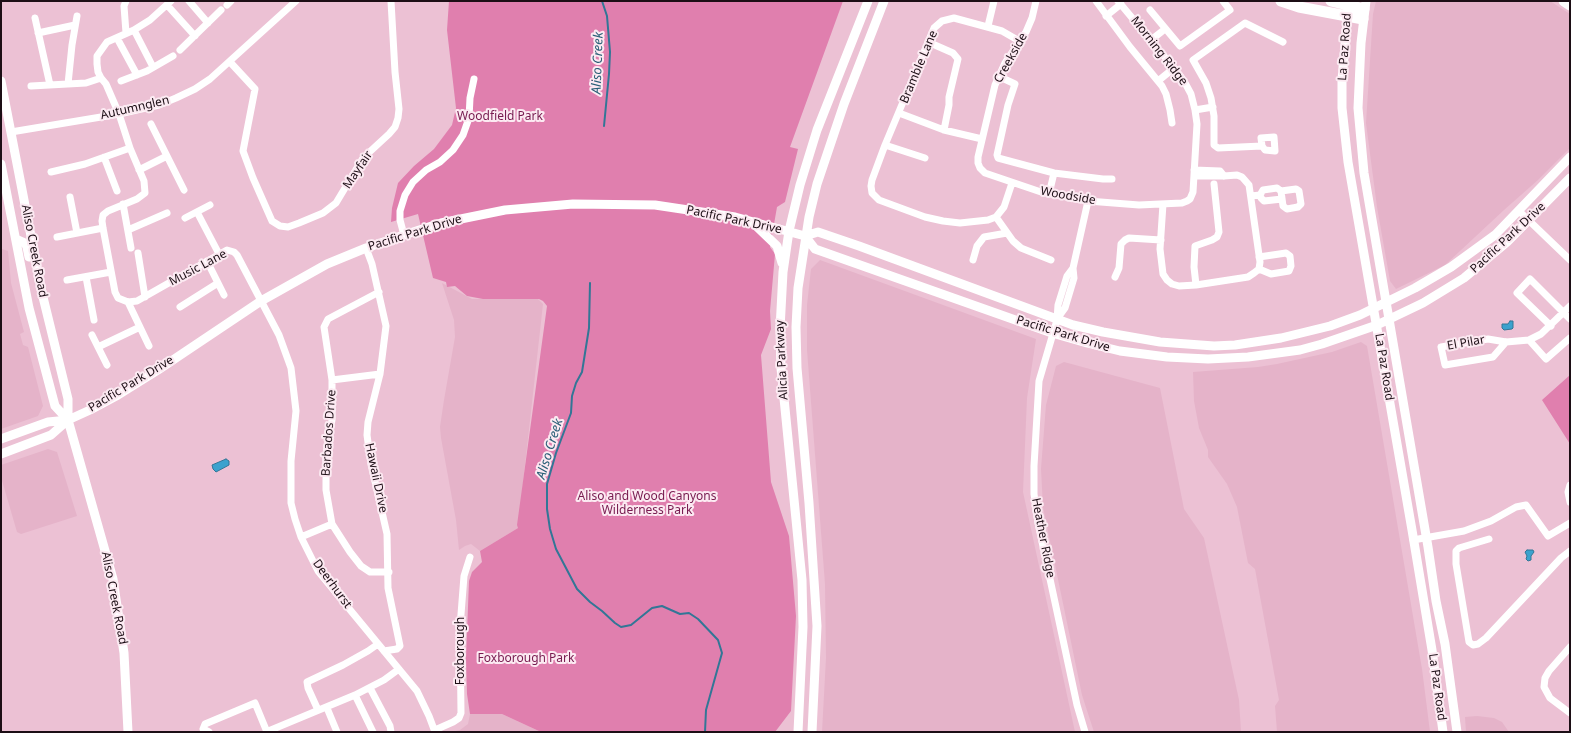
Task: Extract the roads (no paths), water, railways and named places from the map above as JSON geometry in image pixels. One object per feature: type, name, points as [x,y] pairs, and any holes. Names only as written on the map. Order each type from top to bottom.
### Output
[{"type":"highway","points":[[1281,1],[1299,7],[1348,7]]},
{"type":"highway","points":[[1331,1],[1348,7],[1364,10]]},
{"type":"highway","points":[[1564,1],[1570,4]]},
{"type":"main road","name":"Alicia Parkway","points":[[798,732],[803,627],[802,580],[781,368],[780,316],[783,270],[789,231],[800,185],[817,130],[868,1]]},
{"type":"main road","name":"Alicia Parkway","points":[[812,732],[817,626],[809,503],[797,368],[796,327],[798,282],[805,236],[817,184],[829,145],[884,1]]},
{"type":"main road","name":"La Paz Road","points":[[1348,7],[1342,80],[1344,133],[1432,650],[1443,732]]},
{"type":"main road","name":"La Paz Road","points":[[1364,10],[1359,70],[1358,108],[1361,145],[1386,302],[1427,537],[1436,601],[1445,644],[1457,732]]},
{"type":"main road","name":"Aliso Creek Road","points":[[1,81],[42,293],[68,399],[68,420],[113,579],[124,653],[128,732]]},
{"type":"main road","points":[[1,134],[11,132]]},
{"type":"main road","name":"Pacific Park Drive","points":[[1,454],[52,435],[68,420],[118,395],[261,301],[315,270],[366,248],[441,223],[505,210],[552,205],[655,205],[693,210],[750,221],[805,236],[818,232],[1057,320],[1103,332],[1160,342],[1214,346],[1258,342],[1312,331],[1360,315],[1415,288],[1451,267],[1495,235],[1570,157]]},
{"type":"main road","name":"Aliso Creek Road","points":[[1,164],[29,308],[55,406],[68,420]]},
{"type":"main road","name":"Pacific Park Drive","points":[[805,236],[815,249],[1087,344],[1154,356],[1198,359],[1248,357],[1300,350],[1344,337],[1377,325],[1423,303],[1464,278],[1507,242],[1570,178]]},
{"type":"main road","points":[[750,221],[777,247],[783,270]]},
{"type":"main road","points":[[16,239],[25,243],[27,247],[37,292],[42,293]]},
{"type":"main road","points":[[1198,359],[1208,352],[1243,349],[1258,342]]},
{"type":"main road","name":"Pacific Park Drive","points":[[1,439],[48,422],[68,420]]},
{"type":"street","points":[[126,1],[124,6],[126,33]]},
{"type":"street","points":[[189,1],[208,23]]},
{"type":"street","name":"Autumnglen","points":[[11,132],[119,114],[158,105],[176,98],[195,89],[210,79],[296,1]]},
{"type":"street","name":"Mayfair","points":[[230,62],[255,89],[243,151],[272,221],[280,226],[288,227],[329,210],[336,203],[363,158],[389,134],[394,127],[398,118],[399,109],[395,72],[391,1]]},
{"type":"street","points":[[988,26],[994,1]]},
{"type":"street","name":"Creekside","points":[[982,139],[998,76],[1020,42],[1032,18],[1036,1]]},
{"type":"street","points":[[1096,1],[1106,16],[1158,81],[1166,94],[1172,124]]},
{"type":"street","points":[[1150,10],[1180,46],[1230,10],[1223,1]]},
{"type":"street","points":[[1106,16],[1119,2]]},
{"type":"street","name":"Morning Ridge","points":[[1119,2],[1174,68],[1184,81],[1191,94],[1197,124],[1193,192],[1190,199]]},
{"type":"street","points":[[150,346],[128,302],[118,298],[115,292],[111,272],[102,221],[104,215],[108,211],[138,199],[145,193],[144,181],[130,148],[119,114],[106,84],[101,78],[96,64],[97,56],[107,42],[134,30],[150,20],[169,3],[195,36]]},
{"type":"street","points":[[180,50],[221,10]]},
{"type":"street","points":[[68,84],[77,16]]},
{"type":"street","points":[[35,18],[50,85]]},
{"type":"street","name":"Bramble Lane","points":[[996,217],[976,222],[960,223],[926,217],[879,200],[872,193],[872,180],[934,28],[942,21],[954,18],[1002,31],[1020,42]]},
{"type":"street","points":[[1262,146],[1218,148],[1214,145],[1213,107],[1206,83],[1193,60],[1245,23],[1283,42]]},
{"type":"street","points":[[38,33],[75,25]]},
{"type":"street","points":[[1151,40],[1165,29]]},
{"type":"street","points":[[134,30],[153,67]]},
{"type":"street","points":[[117,38],[136,75]]},
{"type":"street","points":[[928,42],[953,53],[958,59],[949,97],[944,130]]},
{"type":"street","points":[[121,81],[153,67],[173,56]]},
{"type":"street","points":[[1158,81],[1174,68]]},
{"type":"street","points":[[998,76],[1015,84],[1008,105],[997,155],[998,158],[1054,173],[1112,179]]},
{"type":"street","points":[[31,86],[86,83],[101,78]]},
{"type":"street","points":[[407,234],[400,220],[400,211],[405,195],[413,182],[426,170],[440,162],[453,150],[464,135],[469,118],[470,98],[474,79]]},
{"type":"street","points":[[1195,110],[1213,107]]},
{"type":"street","points":[[899,113],[944,130],[982,139]]},
{"type":"street","points":[[151,124],[184,190]]},
{"type":"street","name":"Woodside","points":[[982,139],[978,157],[980,168],[985,172],[1049,194],[1088,201],[1139,204],[1182,203],[1190,199]]},
{"type":"street","points":[[885,145],[925,158]]},
{"type":"street","points":[[51,172],[85,164],[130,148]]},
{"type":"street","points":[[139,170],[168,156]]},
{"type":"street","points":[[104,157],[117,191]]},
{"type":"street","points":[[1163,204],[1161,240],[1163,274],[1172,284],[1179,286],[1196,285],[1242,278],[1254,274],[1259,269],[1260,262],[1249,185],[1242,177],[1237,175],[1224,176],[1220,171],[1194,173]]},
{"type":"street","points":[[1049,194],[1054,173]]},
{"type":"street","points":[[1012,182],[1004,207],[996,217],[1007,233],[1021,248],[1051,260]]},
{"type":"street","points":[[1196,285],[1194,267],[1195,246],[1212,240],[1217,237],[1220,232],[1214,184]]},
{"type":"street","points":[[1260,195],[1263,190],[1277,188],[1281,191],[1296,189],[1299,191],[1301,204],[1298,207],[1287,208],[1283,206],[1281,191]]},
{"type":"street","points":[[1251,196],[1260,195]]},
{"type":"street","points":[[1260,195],[1264,201],[1282,199]]},
{"type":"street","points":[[70,197],[77,233]]},
{"type":"street","name":"Heather Ridge","points":[[1085,732],[1077,705],[1038,523],[1034,494],[1034,466],[1039,380],[1057,320],[1058,305],[1067,276],[1073,268],[1088,201]]},
{"type":"street","points":[[123,204],[132,248]]},
{"type":"street","points":[[185,218],[210,205]]},
{"type":"street","points":[[1519,211],[1570,260]]},
{"type":"street","points":[[197,212],[219,254]]},
{"type":"street","points":[[128,230],[167,213]]},
{"type":"street","points":[[58,237],[103,228]]},
{"type":"street","points":[[973,260],[977,246],[984,237],[1007,233]]},
{"type":"street","points":[[1115,277],[1119,268],[1121,244],[1125,240],[1130,238],[1161,240]]},
{"type":"street","name":"Hawaii Drive","points":[[366,248],[372,264],[386,326],[380,374],[368,422],[367,435],[371,464],[387,534],[389,572],[388,588],[400,646],[397,649],[384,651]]},
{"type":"street","name":"Music Lane","points":[[128,302],[145,297],[227,250],[234,252],[261,301]]},
{"type":"street","points":[[1259,257],[1286,253],[1290,256],[1291,266],[1289,271],[1271,274],[1259,269]]},
{"type":"street","points":[[138,254],[145,297]]},
{"type":"street","points":[[207,261],[224,294]]},
{"type":"street","points":[[67,280],[111,272]]},
{"type":"street","points":[[86,277],[94,320]]},
{"type":"street","points":[[1551,326],[1516,293],[1530,280],[1570,319]]},
{"type":"street","points":[[180,307],[218,282]]},
{"type":"street","name":"Barbados Drive","points":[[379,292],[328,319],[324,327],[332,380],[332,420],[326,454],[326,490],[332,524],[350,552],[361,566],[370,572],[389,572]]},
{"type":"street","name":"Deerhurst","points":[[261,301],[279,335],[291,368],[296,411],[291,461],[291,502],[301,537],[318,571],[417,691],[430,716],[435,731]]},
{"type":"street","name":"El Pilar","points":[[1506,342],[1493,357],[1444,366],[1441,347],[1488,339],[1506,342],[1529,340],[1541,334],[1551,326],[1570,306]]},
{"type":"street","points":[[98,347],[140,327]]},
{"type":"street","points":[[92,335],[107,365]]},
{"type":"street","points":[[1529,340],[1546,360],[1570,338]]},
{"type":"street","points":[[332,380],[380,374]]},
{"type":"street","points":[[1570,485],[1568,492],[1570,502]]},
{"type":"street","points":[[1413,540],[1464,531],[1491,521],[1516,507],[1526,505],[1548,536],[1570,523]]},
{"type":"street","points":[[301,537],[332,524]]},
{"type":"street","points":[[1489,539],[1459,548],[1456,551],[1456,564],[1469,642],[1473,645],[1478,644],[1486,638],[1561,558],[1570,551]]},
{"type":"street","name":"Foxborough","points":[[435,731],[459,718],[461,713],[460,627],[464,576],[470,557]]},
{"type":"street","points":[[318,710],[308,688],[307,682],[343,665],[378,644]]},
{"type":"street","points":[[1570,648],[1548,671],[1544,686],[1550,698],[1570,713]]},
{"type":"street","points":[[208,732],[203,729],[205,724],[255,703],[267,732],[355,696],[384,680],[399,669]]},
{"type":"street","points":[[370,688],[390,726],[391,732]]},
{"type":"street","points":[[355,696],[373,732]]},
{"type":"street","points":[[327,708],[337,732]]},
{"type":"water","points":[[1510,321],[1513,321],[1513,328],[1504,330],[1502,328],[1502,324],[1508,324]]},
{"type":"water","points":[[226,459],[229,461],[229,465],[216,472],[213,469],[212,465]]},
{"type":"water","points":[[1527,550],[1533,550],[1534,552],[1531,556],[1531,560],[1528,561],[1526,559],[1527,556],[1525,552]]},
{"type":"waterway","name":"Aliso Creek","points":[[602,1],[607,16],[610,52],[604,126]]},
{"type":"waterway","name":"Aliso Creek","points":[[590,283],[589,328],[582,372],[576,383],[572,396],[571,413],[556,453],[547,484],[547,509],[550,529],[556,549],[577,589],[590,602],[621,627],[631,625],[652,608],[662,606],[680,614],[689,613],[698,619],[718,640],[722,653],[706,710],[705,732]]},
{"type":"park label","name":"Woodfield Park","points":[[500,117]]},
{"type":"park label","name":"Aliso and Wood Canyons Wilderness Park","points":[[647,504]]},
{"type":"park label","name":"Foxborough Park","points":[[526,659]]}]
